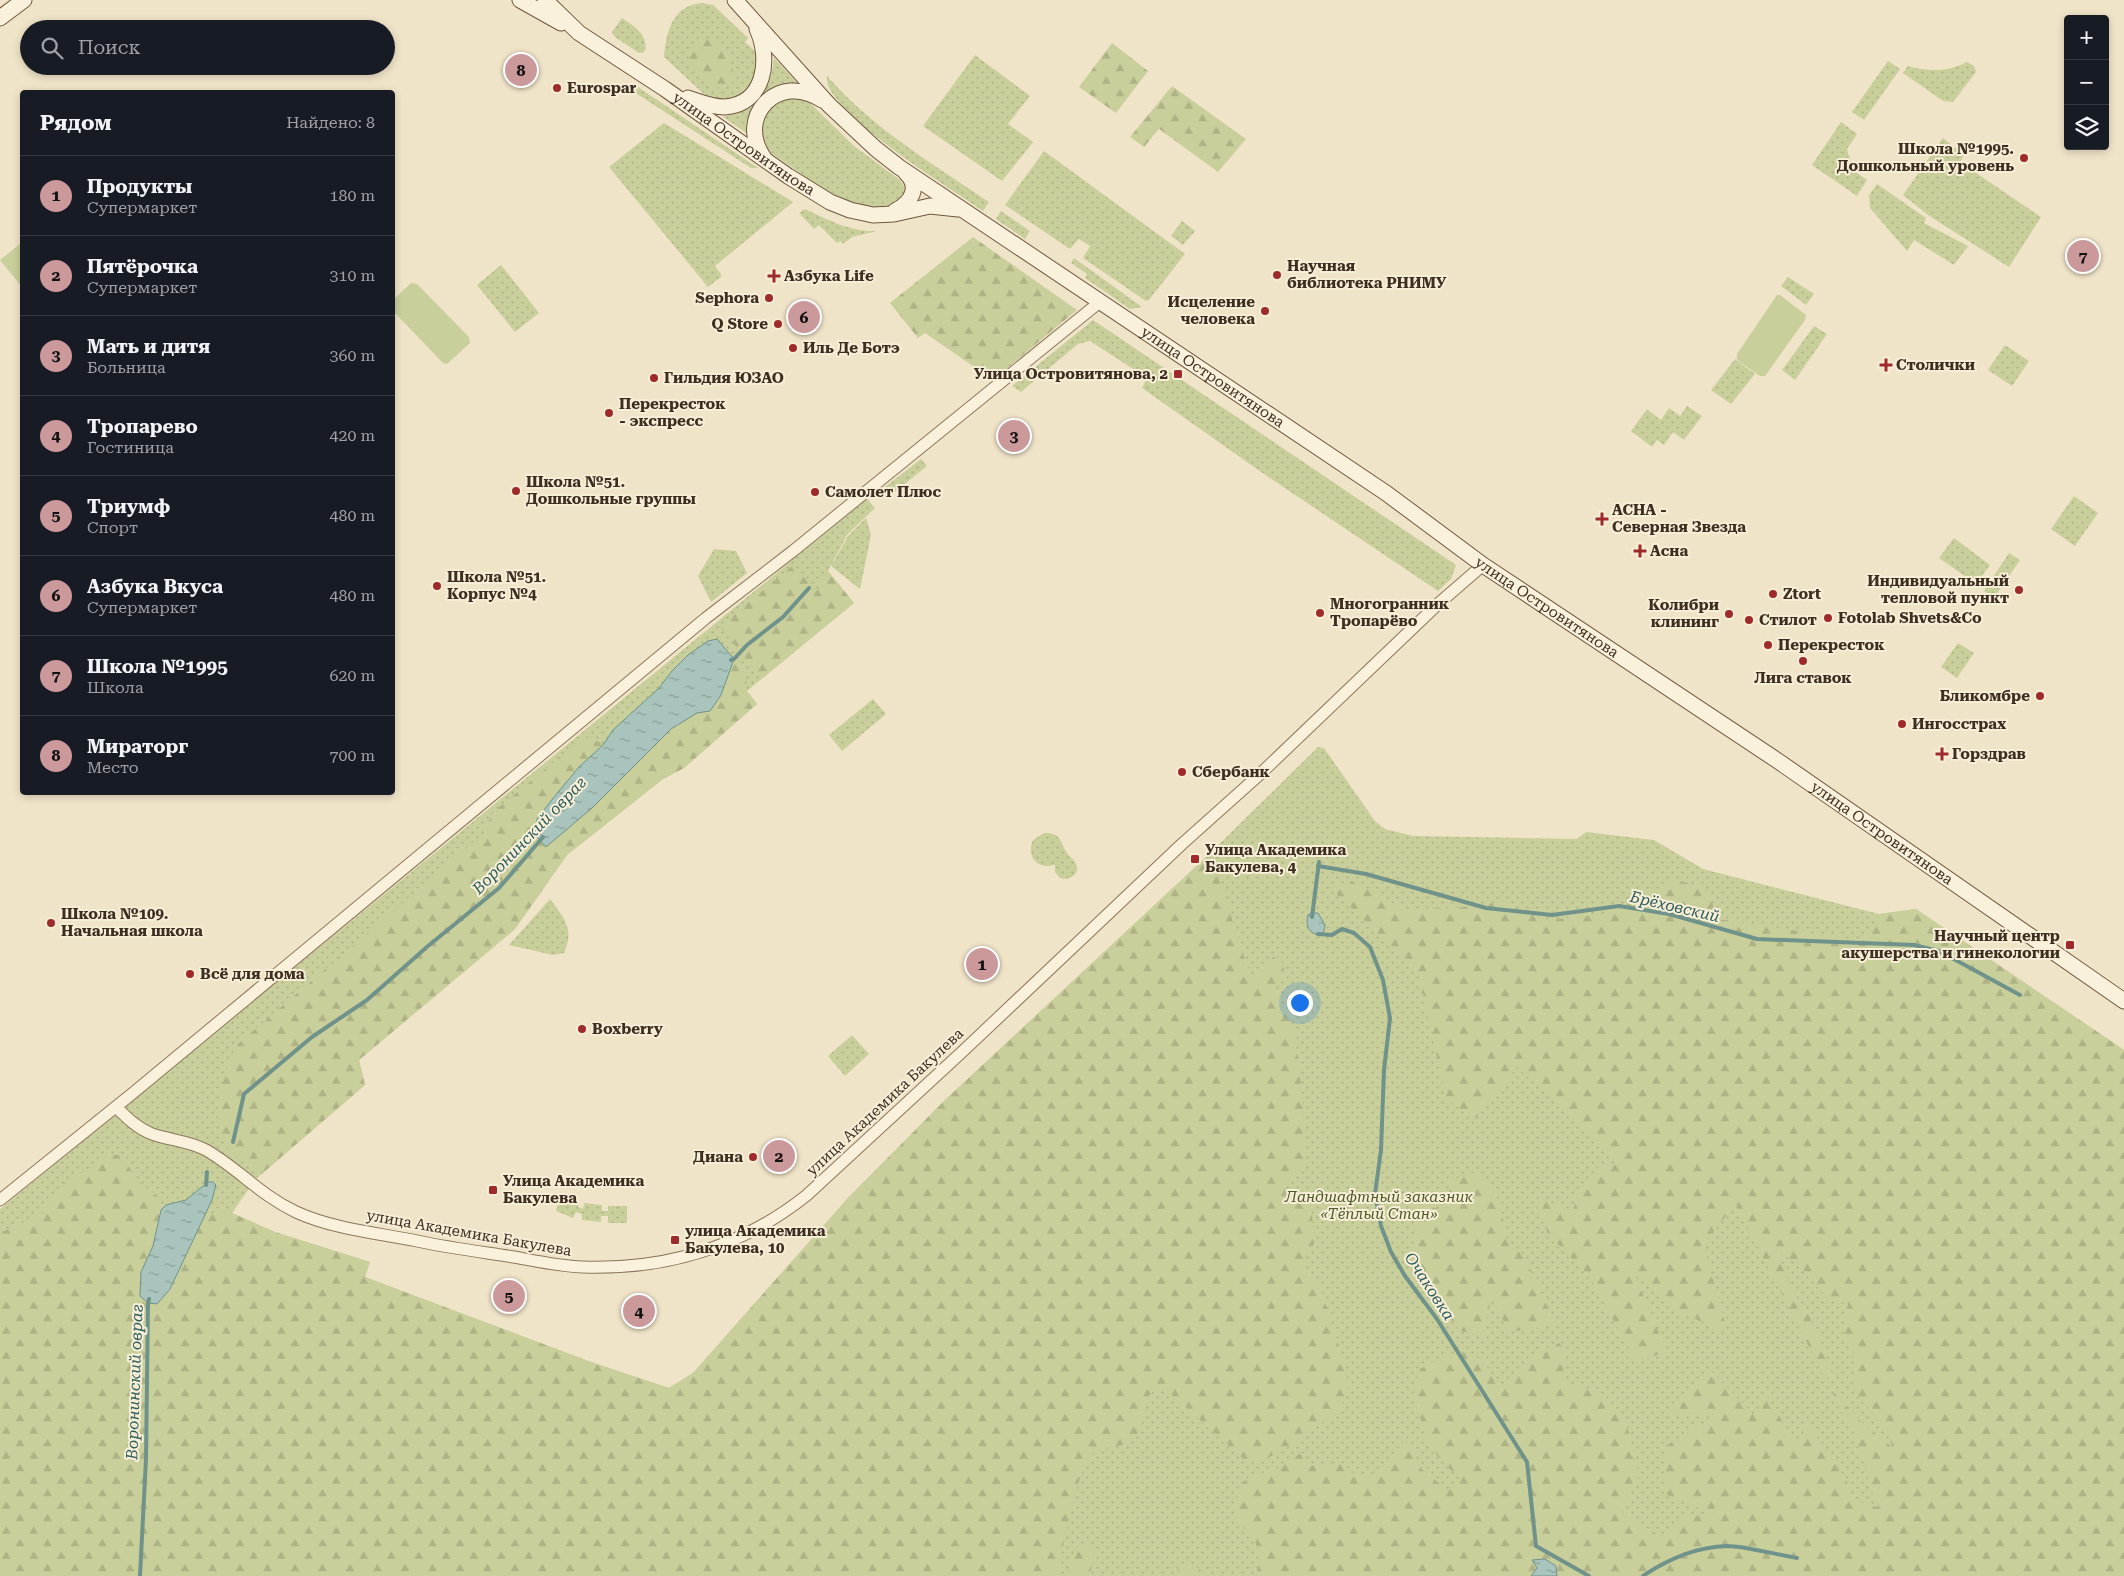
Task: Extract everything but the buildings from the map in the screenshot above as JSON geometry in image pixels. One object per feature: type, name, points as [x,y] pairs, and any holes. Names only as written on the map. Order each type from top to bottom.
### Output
[{"type":"main road","points":[[0,18],[24,0]]},
{"type":"main road","points":[[520,0],[579,33]]},
{"type":"main road","name":"улица Островитянова","points":[[545,0],[579,33],[665,89],[764,159],[830,202],[850,210],[873,215],[894,214],[930,206],[944,206],[968,213]]},
{"type":"main road","name":"улица Островитянова","points":[[735,0],[829,105],[876,149],[899,167],[1386,493],[1483,565],[1778,762],[2124,1001]]},
{"type":"main road","points":[[665,89],[714,106],[731,106],[746,100],[752,95],[761,80],[765,64],[763,46],[754,22]]},
{"type":"main road","points":[[764,159],[756,144],[754,128],[760,110],[769,99],[780,92],[795,90],[815,96],[829,105]]},
{"type":"main road","points":[[873,215],[891,213],[908,203],[912,198],[914,193],[912,180],[899,167]]},
{"type":"street","points":[[0,1200],[116,1107],[706,618],[789,554],[1101,301]]},
{"type":"street","name":"улица Академика Бакулева","points":[[116,1107],[134,1124],[153,1134],[205,1149],[266,1196],[298,1213],[331,1224],[457,1248],[581,1267],[648,1263],[677,1258],[718,1247],[755,1231],[807,1196],[1182,844],[1271,764],[1438,604],[1483,565]]},
{"type":"green space","points":[[702,3],[713,5],[748,38],[745,42],[756,52],[757,69],[753,81],[741,93],[730,98],[718,99],[706,96],[664,57],[672,22],[684,9]]},
{"type":"green space","points":[[622,18],[635,27],[644,38],[646,48],[644,52],[639,53],[615,37],[612,32]]},
{"type":"green space","points":[[701,39],[711,41],[723,47],[727,52],[736,81],[713,89],[697,75],[688,60],[693,48]]},
{"type":"green space","points":[[1112,43],[1148,71],[1116,113],[1079,87]]},
{"type":"green space","points":[[975,55],[1030,96],[1008,124],[1033,142],[1002,181],[923,126]]},
{"type":"green space","points":[[774,58],[798,84],[789,84],[749,125],[748,134],[723,117],[745,109],[760,98],[769,81]]},
{"type":"green space","points":[[1888,61],[1900,69],[1864,120],[1852,112]]},
{"type":"green space","points":[[1967,62],[1974,66],[1976,72],[1953,102],[1943,101],[1903,73],[1908,66],[1938,70],[1953,68]]},
{"type":"green space","points":[[827,76],[883,129],[989,202],[983,211],[892,149],[866,128],[845,109],[831,91]]},
{"type":"green space","points":[[1172,86],[1246,139],[1218,172],[1159,129],[1144,147],[1130,137]]},
{"type":"green space","points":[[638,87],[758,168],[751,168],[634,92]]},
{"type":"green space","points":[[787,96],[808,101],[854,146],[900,180],[906,194],[890,206],[876,208],[860,205],[828,191],[773,154],[763,140],[762,125],[764,113]]},
{"type":"green space","points":[[1841,122],[1857,134],[1847,149],[1853,170],[1867,180],[1857,196],[1812,165]]},
{"type":"green space","points":[[664,123],[793,202],[715,266],[722,276],[708,287],[609,167]]},
{"type":"green space","points":[[1943,138],[1964,155],[1960,162],[2041,217],[2009,267],[1928,215],[1903,195]]},
{"type":"green space","points":[[1044,151],[1185,254],[1149,300],[1146,301],[1083,258],[1090,246],[1079,239],[1070,249],[1005,205]]},
{"type":"green space","points":[[1877,184],[1926,218],[1924,223],[1968,246],[1954,265],[1914,240],[1907,251],[1870,208],[1869,195]]},
{"type":"green space","points":[[805,209],[857,230],[877,231],[852,237],[843,244],[841,241],[837,243],[819,225],[814,229],[799,213]]},
{"type":"green space","points":[[1001,211],[1030,231],[1025,239],[996,219]]},
{"type":"green space","points":[[1182,221],[1195,231],[1183,245],[1171,236]]},
{"type":"green space","points":[[973,237],[1077,310],[993,380],[925,333],[918,338],[890,303]]},
{"type":"green space","points":[[20,244],[20,285],[0,260]]},
{"type":"green space","points":[[1074,258],[1142,307],[1130,309],[1085,278],[1087,274],[1071,263]]},
{"type":"green space","points":[[501,265],[539,313],[515,332],[477,285]]},
{"type":"green space","points":[[1788,277],[1814,294],[1806,305],[1781,286]]},
{"type":"green space","points":[[411,283],[417,284],[469,337],[470,343],[447,364],[443,363],[395,313],[395,298]]},
{"type":"green space","points":[[1777,295],[1780,295],[1806,315],[1805,320],[1765,376],[1760,376],[1737,360],[1737,354]]},
{"type":"green space","points":[[1093,320],[1456,565],[1451,579],[1438,591],[1264,474],[1142,388],[1147,378],[1090,341],[1078,344],[1021,392],[1012,386]]},
{"type":"green space","points":[[1814,326],[1827,334],[1795,380],[1782,370]]},
{"type":"green space","points":[[2005,345],[2029,361],[2012,386],[1988,370]]},
{"type":"green space","points":[[1735,359],[1755,374],[1731,404],[1711,390]]},
{"type":"green space","points":[[1687,406],[1702,416],[1684,440],[1673,432],[1664,445],[1657,440],[1652,447],[1631,431],[1647,409],[1661,420],[1669,408],[1680,416]]},
{"type":"green space","points":[[921,459],[927,466],[890,496],[885,487]]},
{"type":"green space","points":[[2074,496],[2098,513],[2075,546],[2051,529]]},
{"type":"green space","name":"Ландшафтный заказник «Тёплый Стан»","points":[[867,499],[875,508],[847,535],[828,571],[854,603],[747,691],[757,704],[684,768],[663,779],[567,855],[515,929],[359,1060],[365,1085],[256,1179],[232,1213],[275,1232],[370,1262],[365,1277],[591,1362],[669,1388],[693,1373],[848,1198],[944,1101],[1205,858],[1318,747],[1324,748],[1375,821],[1385,829],[1413,836],[1577,839],[1586,832],[1654,840],[1703,869],[1879,914],[1916,909],[2124,1050],[2124,1576],[0,1576],[0,1209]]},
{"type":"green space","points":[[866,518],[871,535],[860,589],[831,566],[848,536]]},
{"type":"green space","points":[[1954,538],[1990,565],[1976,584],[1939,558]]},
{"type":"green space","points":[[714,549],[736,551],[747,573],[711,602],[698,576]]},
{"type":"green space","points":[[2009,553],[2020,560],[1994,598],[1984,591]]},
{"type":"green space","points":[[791,567],[795,567],[817,591],[828,571],[854,603],[761,679],[720,626]]},
{"type":"green space","points":[[1958,643],[1974,653],[1957,678],[1941,667]]},
{"type":"green space","points":[[734,659],[746,674],[747,691],[757,704],[684,768],[663,779],[567,855],[515,929],[359,1060],[365,1085],[265,1171],[244,1163],[230,1151],[222,1136],[218,1119],[219,1100],[229,1062],[238,1044],[483,834],[493,812],[582,739],[591,737],[603,745],[579,768],[537,819],[535,835],[546,847],[592,808],[671,729],[697,713],[710,710],[727,679]]},
{"type":"green space","points":[[873,699],[886,714],[842,751],[829,735]]},
{"type":"green space","points":[[1044,833],[1054,834],[1059,838],[1067,853],[1076,864],[1076,874],[1070,878],[1063,879],[1055,872],[1055,865],[1038,864],[1032,856],[1031,846],[1033,840]]},
{"type":"green space","points":[[1205,858],[1220,881],[1250,975],[1256,977],[1273,957],[1281,958],[1284,968],[1275,992],[1288,1014],[1299,1062],[1304,1117],[1305,1167],[1288,1180],[1285,1190],[1289,1198],[1304,1196],[1311,1199],[1314,1244],[1304,1258],[1307,1275],[1319,1284],[1343,1358],[1349,1386],[1343,1402],[1335,1413],[1297,1442],[1266,1459],[1248,1463],[1165,1389],[1154,1391],[1149,1397],[1139,1432],[1133,1441],[1096,1451],[1091,1454],[1086,1462],[1071,1511],[1057,1576],[0,1576],[0,1233],[40,1215],[52,1201],[61,1185],[89,1169],[105,1155],[120,1155],[141,1184],[158,1196],[159,1215],[156,1235],[141,1272],[185,1255],[204,1218],[218,1210],[232,1213],[275,1232],[370,1262],[365,1277],[591,1362],[669,1388],[693,1373],[848,1198],[944,1101]]},
{"type":"green space","points":[[1676,880],[1705,887],[1719,919],[1863,941],[1879,914],[1916,909],[2124,1050],[2124,1576],[1251,1576],[1257,1571],[1260,1555],[1253,1537],[1238,1522],[1234,1506],[1244,1481],[1255,1475],[1279,1468],[1301,1453],[1305,1455],[1309,1466],[1342,1463],[1351,1472],[1362,1477],[1377,1475],[1390,1465],[1400,1443],[1408,1442],[1422,1469],[1447,1490],[1455,1487],[1459,1478],[1427,1442],[1413,1393],[1420,1369],[1446,1355],[1469,1352],[1485,1363],[1496,1384],[1507,1386],[1537,1355],[1559,1343],[1565,1350],[1563,1370],[1567,1384],[1576,1385],[1604,1396],[1626,1421],[1639,1474],[1622,1512],[1664,1539],[1681,1517],[1714,1514],[1665,1494],[1664,1447],[1721,1413],[1666,1414],[1711,1371],[1755,1416],[1766,1394],[1798,1447],[1807,1423],[1845,1477],[1853,1499],[1879,1508],[1858,1444],[1832,1391],[1864,1424],[1892,1447],[1888,1431],[1849,1386],[1857,1374],[1844,1332],[1848,1303],[1830,1301],[1804,1271],[1774,1246],[1803,1311],[1808,1312],[1834,1376],[1825,1378],[1736,1204],[1703,1244],[1728,1333],[1681,1313],[1634,1274],[1667,1352],[1636,1361],[1589,1276],[1548,1234],[1534,1198],[1573,1210],[1580,1187],[1602,1164],[1623,1165],[1517,1067],[1475,1119],[1446,1098],[1418,971],[1329,887],[1351,881],[1404,909],[1455,908],[1504,902],[1544,920],[1601,915]]},
{"type":"green space","points":[[550,899],[563,918],[568,930],[567,945],[564,953],[553,955],[509,945]]},
{"type":"green space","points":[[852,1035],[869,1054],[845,1076],[828,1056]]},
{"type":"green space","points":[[1476,1172],[1499,1200],[1508,1243],[1524,1255],[1556,1325],[1509,1332],[1491,1296],[1485,1335],[1460,1331],[1412,1270],[1416,1204],[1440,1209],[1446,1214],[1451,1180]]},
{"type":"green space","points":[[561,1196],[579,1203],[578,1207],[583,1209],[584,1203],[602,1205],[602,1211],[608,1211],[608,1206],[627,1206],[627,1223],[608,1223],[608,1216],[601,1216],[601,1222],[582,1220],[582,1214],[576,1212],[573,1218],[556,1211]]},
{"type":"green space","points":[[1080,1544],[1092,1548],[1094,1558],[1089,1576],[1067,1576],[1074,1551]]},
{"type":"green space","points":[[1191,1563],[1208,1576],[1176,1576],[1179,1565]]},
{"type":"water","points":[[717,639],[734,659],[721,695],[710,711],[697,713],[671,729],[592,808],[546,847],[535,835],[535,828],[537,819],[554,797],[579,767],[603,745],[613,730],[659,688],[688,655],[708,641]]},
{"type":"water","points":[[1311,913],[1318,913],[1325,925],[1324,931],[1320,936],[1313,933],[1308,926],[1307,919]]},
{"type":"water","points":[[208,1182],[213,1182],[216,1185],[212,1200],[170,1289],[157,1304],[148,1303],[140,1296],[141,1272],[153,1246],[161,1210],[166,1205],[186,1200]]},
{"type":"water","points":[[1545,1559],[1556,1566],[1557,1576],[1531,1576],[1537,1568],[1532,1560]]},
{"type":"waterway","name":"Воронинский овраг","points":[[731,660],[783,617],[809,588]]},
{"type":"waterway","name":"Воронинский овраг","points":[[233,1142],[244,1094],[312,1037],[367,1000],[428,946],[499,888],[543,837]]},
{"type":"waterway","name":"Очаковка","points":[[1312,917],[1319,862]]},
{"type":"waterway","name":"Брёховский","points":[[1318,866],[1366,874],[1486,908],[1552,915],[1619,906],[1669,914],[1757,939],[1914,945],[1939,951],[2020,995]]},
{"type":"waterway","name":"Очаковка","points":[[1318,934],[1332,935],[1342,929],[1354,933],[1370,947],[1383,980],[1390,1018],[1384,1070],[1381,1150],[1375,1194],[1381,1226],[1391,1252],[1405,1276],[1437,1319],[1527,1462],[1536,1546],[1589,1576]]},
{"type":"waterway","name":"Воронинский овраг","points":[[206,1185],[207,1172]]},
{"type":"waterway","name":"Воронинский овраг","points":[[140,1576],[146,1459],[149,1299]]},
{"type":"waterway","points":[[1643,1576],[1662,1564],[1693,1551],[1716,1547],[1743,1547],[1797,1558]]},
{"type":"place","name":"Мираторг","points":[[521,70]]},
{"type":"place","name":"Eurospar","points":[[557,88]]},
{"type":"place","name":"Школа №1995. Дошкольный уровень","points":[[2024,158]]},
{"type":"place","name":"Школа №1995","points":[[2083,256]]},
{"type":"place","name":"Научная библиотека РНИМУ","points":[[1277,275]]},
{"type":"place","name":"Азбука Life","points":[[774,276]]},
{"type":"place","name":"Sephora","points":[[769,298]]},
{"type":"place","name":"Исцеление человека","points":[[1265,311]]},
{"type":"place","name":"Азбука Вкуса","points":[[804,317]]},
{"type":"place","name":"Q Store","points":[[778,324]]},
{"type":"place","name":"Иль Де Ботэ","points":[[793,348]]},
{"type":"place","name":"Столички","points":[[1886,365]]},
{"type":"place","name":"Улица Островитянова, 2","points":[[1178,374]]},
{"type":"place","name":"Гильдия ЮЗАО","points":[[654,378]]},
{"type":"place","name":"Перекресток - экспресс","points":[[609,413]]},
{"type":"place","name":"Мать и дитя","points":[[1014,436]]},
{"type":"place","name":"Школа №51. Дошкольные группы","points":[[516,491]]},
{"type":"place","name":"Самолет Плюс","points":[[815,492]]},
{"type":"place","name":"АСНА - Северная Звезда","points":[[1602,519]]},
{"type":"place","name":"Асна","points":[[1640,551]]},
{"type":"place","name":"Школа №51. Корпус №4","points":[[437,586]]},
{"type":"place","name":"Индивидуальный тепловой пункт","points":[[2019,590]]},
{"type":"place","name":"Ztort","points":[[1773,594]]},
{"type":"place","name":"Многогранник Тропарёво","points":[[1320,613]]},
{"type":"place","name":"Колибри клининг","points":[[1729,614]]},
{"type":"place","name":"Fotolab Shvets&Co","points":[[1828,618]]},
{"type":"place","name":"Стилот","points":[[1749,620]]},
{"type":"place","name":"Перекресток","points":[[1768,645]]},
{"type":"place","name":"Лига ставок","points":[[1803,661]]},
{"type":"place","name":"Бликомбре","points":[[2040,696]]},
{"type":"place","name":"Ингосстрах","points":[[1902,724]]},
{"type":"place","name":"Горздрав","points":[[1942,754]]},
{"type":"place","name":"Сбербанк","points":[[1182,772]]},
{"type":"place","name":"Улица Академика Бакулева, 4","points":[[1195,859]]},
{"type":"place","name":"Школа №109. Начальная школа","points":[[51,923]]},
{"type":"place","name":"Научный центр акушерства и гинекологии","points":[[2070,945]]},
{"type":"place","name":"Продукты","points":[[982,964]]},
{"type":"place","name":"Всё для дома","points":[[190,974]]},
{"type":"place","name":"Boxberry","points":[[582,1029]]},
{"type":"place","name":"Пятёрочка","points":[[779,1156]]},
{"type":"place","name":"Диана","points":[[753,1157]]},
{"type":"place","name":"Улица Академика Бакулева","points":[[493,1190]]},
{"type":"place","name":"улица Академика Бакулева, 10","points":[[675,1240]]},
{"type":"place","name":"Триумф","points":[[509,1296]]},
{"type":"place","name":"Тропарево","points":[[639,1311]]}]
